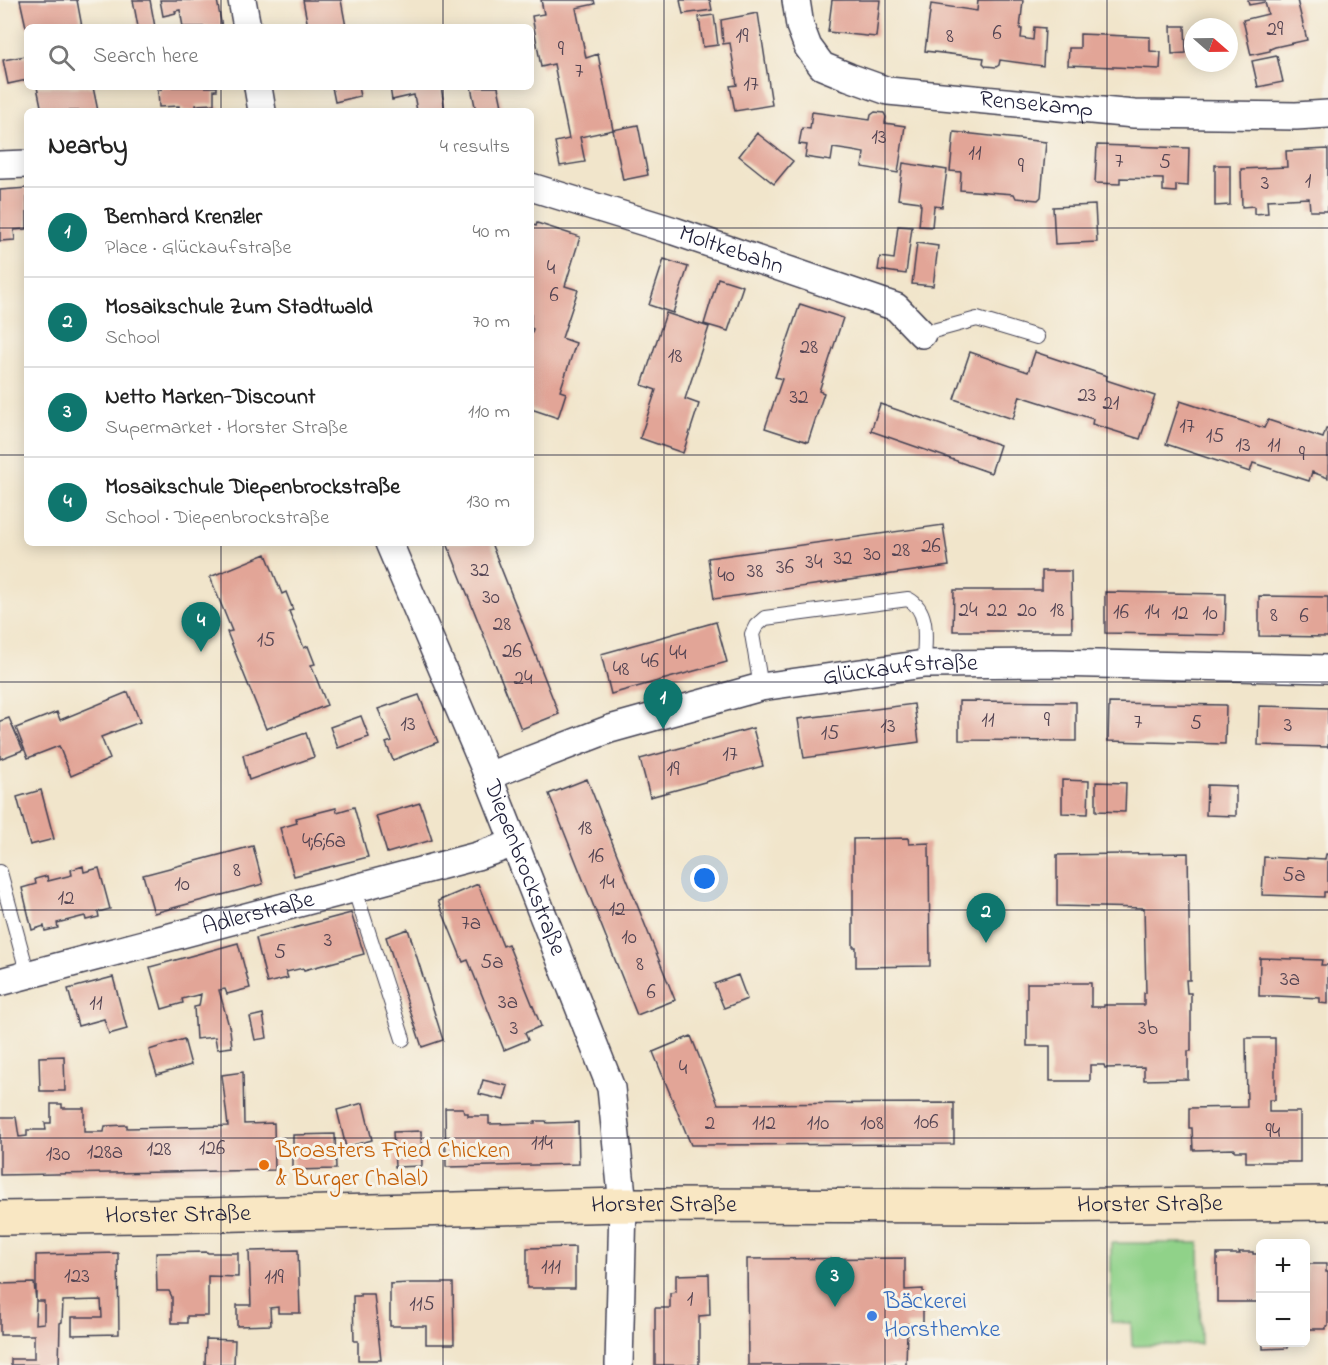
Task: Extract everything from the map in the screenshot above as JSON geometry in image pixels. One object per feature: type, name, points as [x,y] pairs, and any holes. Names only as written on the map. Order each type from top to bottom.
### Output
[{"type":"main road","name":"Horster Straße","points":[[0,1218],[623,1205],[1025,1206],[1328,1203]]},
{"type":"street","points":[[242,0],[246,24]]},
{"type":"street","name":"Rensekamp","points":[[796,0],[800,26],[808,47],[822,66],[888,91],[1134,114],[1296,116],[1328,114]]},
{"type":"street","points":[[0,165],[24,164]]},
{"type":"street","name":"Moltkebahn","points":[[534,188],[685,235],[896,307],[922,334]]},
{"type":"street","name":"Diepenbrockstraße","points":[[390,546],[488,776],[611,1088],[623,1205],[619,1365]]},
{"type":"street","name":"Glückaufstraße","points":[[488,776],[610,729],[761,687],[924,664],[1051,663],[1328,669]]},
{"type":"street","name":"Adlerstraße","points":[[0,982],[477,856],[515,843]]},
{"type":"lane","points":[[922,334],[977,319],[1037,338]]},
{"type":"lane","points":[[761,687],[752,634],[756,626],[765,618],[908,599],[921,610],[924,621],[924,664]]},
{"type":"lane","points":[[0,872],[28,975]]},
{"type":"lane","points":[[354,888],[403,1039]]},
{"type":"green space","points":[[1111,1243],[1199,1243],[1201,1344],[1132,1346],[1131,1323],[1111,1322]]},
{"type":"building","points":[[20,0],[77,0],[81,24],[25,24]]},
{"type":"building","points":[[133,0],[150,0],[154,24],[137,24]]},
{"type":"building","points":[[160,0],[217,0],[221,24],[182,24],[180,10],[163,16]]},
{"type":"building","points":[[303,0],[341,0],[345,24],[307,24]]},
{"type":"building","points":[[541,0],[594,0],[595,4],[576,8],[586,58],[598,54],[613,130],[580,137],[585,162],[560,166],[555,142],[569,139],[554,64],[541,67],[532,16],[544,14]]},
{"type":"building","points":[[680,0],[710,0],[712,10],[683,14]]},
{"type":"building","points":[[832,0],[880,0],[876,37],[828,32]]},
{"type":"building","points":[[978,0],[1023,0],[1021,38],[1033,40],[1034,27],[1045,28],[1043,66],[1000,60],[996,67],[986,66],[983,63],[984,58],[925,51],[931,4],[977,11]]},
{"type":"building","points":[[1248,0],[1297,0],[1307,40],[1251,55],[1243,20],[1268,14],[1265,2],[1249,5]]},
{"type":"building","points":[[758,13],[772,105],[735,111],[730,86],[737,85],[730,43],[723,44],[721,20]]},
{"type":"building","points":[[714,15],[718,45],[703,47],[699,17]]},
{"type":"building","points":[[1171,26],[1184,26],[1184,53],[1172,54]]},
{"type":"building","points":[[1080,34],[1150,37],[1150,51],[1161,52],[1160,69],[1068,65],[1069,48],[1080,48]]},
{"type":"building","points":[[24,56],[24,81],[8,84],[3,60]]},
{"type":"building","points":[[1277,56],[1283,82],[1258,87],[1252,61]]},
{"type":"building","points":[[38,90],[94,90],[97,108],[41,108]]},
{"type":"building","points":[[158,90],[214,90],[214,104],[196,105],[196,108],[159,107]]},
{"type":"building","points":[[333,90],[359,90],[360,96],[335,102]]},
{"type":"building","points":[[390,90],[442,90],[444,108],[416,108],[414,95],[392,100]]},
{"type":"building","points":[[472,90],[499,90],[502,108],[475,108]]},
{"type":"building","points":[[812,112],[870,120],[871,115],[875,112],[884,113],[885,123],[905,126],[898,173],[862,167],[864,153],[853,151],[833,148],[831,161],[805,157],[807,145],[799,144],[802,128],[810,129]]},
{"type":"building","points":[[638,125],[648,175],[623,180],[613,130]]},
{"type":"building","points":[[954,132],[1046,142],[1041,197],[1038,200],[1016,198],[1014,194],[960,190],[961,172],[950,171]]},
{"type":"building","points":[[757,133],[793,161],[774,184],[739,156]]},
{"type":"building","points":[[1097,145],[1189,148],[1188,186],[1176,185],[1176,192],[1163,191],[1163,179],[1120,178],[1120,184],[1095,183]]},
{"type":"building","points":[[1328,149],[1328,211],[1310,211],[1309,198],[1267,200],[1268,213],[1254,214],[1254,206],[1242,207],[1241,169],[1287,167],[1286,151]]},
{"type":"building","points":[[903,163],[947,170],[942,207],[934,206],[932,227],[919,226],[920,202],[898,199]]},
{"type":"building","points":[[1215,165],[1230,165],[1230,205],[1215,206]]},
{"type":"building","points":[[24,188],[24,229],[14,230],[15,240],[0,241],[0,190]]},
{"type":"building","points":[[1095,205],[1097,242],[1055,244],[1053,207]]},
{"type":"building","points":[[537,223],[580,237],[565,286],[578,290],[562,338],[576,343],[560,391],[566,393],[558,418],[534,410],[534,225],[536,226]]},
{"type":"building","points":[[898,226],[912,227],[906,274],[878,270],[880,257],[894,259]]},
{"type":"building","points":[[917,243],[938,246],[933,286],[912,284]]},
{"type":"building","points":[[664,259],[688,267],[673,313],[649,305]]},
{"type":"building","points":[[718,278],[743,286],[728,331],[704,324]]},
{"type":"building","points":[[800,304],[843,318],[819,391],[824,393],[808,442],[765,428],[782,379],[775,377]]},
{"type":"building","points":[[666,313],[709,327],[685,399],[699,404],[683,453],[640,438],[656,390],[642,385]]},
{"type":"building","points":[[970,352],[1028,372],[1035,352],[1107,376],[1106,380],[1155,396],[1140,439],[1092,424],[1093,419],[1020,396],[1013,419],[954,399]]},
{"type":"building","points":[[1180,401],[1264,428],[1268,420],[1323,438],[1328,429],[1328,478],[1312,472],[1309,481],[1253,463],[1250,472],[1166,444]]},
{"type":"building","points":[[880,404],[1000,445],[991,473],[871,431]]},
{"type":"building","points":[[943,525],[949,566],[714,599],[708,558]]},
{"type":"building","points":[[448,546],[492,546],[559,714],[521,729]]},
{"type":"building","points":[[266,554],[282,594],[286,592],[293,610],[289,611],[304,648],[308,646],[315,664],[311,665],[327,705],[266,729],[227,632],[232,631],[210,577]]},
{"type":"building","points":[[1042,571],[1071,571],[1072,631],[953,631],[954,590],[1042,590]]},
{"type":"building","points":[[1105,592],[1226,594],[1225,635],[1105,633]]},
{"type":"building","points":[[1259,596],[1328,597],[1328,637],[1259,636]]},
{"type":"building","points":[[716,622],[727,662],[611,694],[601,654]]},
{"type":"building","points":[[128,692],[140,722],[101,737],[110,759],[71,776],[59,746],[28,758],[16,728],[57,712],[60,720]]},
{"type":"building","points":[[419,695],[438,742],[393,760],[386,743],[392,741],[378,709]]},
{"type":"building","points":[[959,701],[1076,702],[1076,741],[959,740]]},
{"type":"building","points":[[1109,703],[1226,705],[1225,744],[1108,741]]},
{"type":"building","points":[[914,704],[919,742],[804,758],[798,719]]},
{"type":"building","points":[[1259,706],[1328,708],[1328,747],[1258,745]]},
{"type":"building","points":[[361,716],[369,737],[338,748],[330,727]]},
{"type":"building","points":[[9,718],[23,750],[0,759],[0,721]]},
{"type":"building","points":[[753,728],[763,766],[650,797],[640,759]]},
{"type":"building","points":[[306,733],[314,757],[249,780],[243,755]]},
{"type":"building","points":[[587,779],[675,1000],[637,1015],[549,794]]},
{"type":"building","points":[[1062,780],[1089,781],[1088,814],[1062,813]]},
{"type":"building","points":[[1096,782],[1126,783],[1125,812],[1096,811]]},
{"type":"building","points":[[1207,785],[1236,786],[1236,816],[1206,815]]},
{"type":"building","points":[[41,790],[54,839],[30,845],[17,797]]},
{"type":"building","points":[[420,803],[432,840],[387,853],[376,816]]},
{"type":"building","points":[[354,807],[368,857],[294,876],[280,828],[297,823],[296,818],[336,808],[337,812]]},
{"type":"building","points":[[908,838],[909,844],[929,843],[930,966],[856,967],[856,947],[853,947],[853,839]]},
{"type":"building","points":[[253,846],[263,884],[154,913],[143,875]]},
{"type":"building","points":[[1188,853],[1190,980],[1186,980],[1187,993],[1191,993],[1191,1051],[1188,1051],[1188,1079],[1144,1080],[1144,1067],[1105,1068],[1104,1065],[1090,1065],[1090,1081],[1050,1081],[1050,1046],[1027,1046],[1027,983],[1091,983],[1091,1007],[1144,1005],[1144,993],[1146,993],[1144,908],[1057,906],[1057,855]]},
{"type":"building","points":[[1328,854],[1328,892],[1324,892],[1324,897],[1262,895],[1264,857],[1325,859]]},
{"type":"building","points":[[83,866],[84,872],[99,868],[110,909],[98,912],[99,917],[86,920],[85,916],[57,923],[58,928],[45,931],[44,926],[32,930],[22,888],[36,884],[35,879],[47,876],[48,881],[72,875],[71,870]]},
{"type":"building","points":[[478,884],[503,946],[508,944],[541,1026],[525,1033],[528,1040],[504,1050],[468,960],[463,962],[438,901]]},
{"type":"building","points":[[351,913],[364,954],[304,970],[303,968],[286,972],[288,978],[267,983],[256,938]]},
{"type":"building","points":[[408,929],[443,1040],[422,1047],[386,937]]},
{"type":"building","points":[[238,943],[250,988],[227,994],[225,989],[219,990],[230,1030],[232,1047],[217,1049],[215,1037],[196,1039],[194,1007],[199,1006],[201,994],[182,999],[183,1003],[162,1009],[150,967]]},
{"type":"building","points":[[1260,958],[1322,960],[1321,965],[1328,965],[1328,1004],[1320,1003],[1320,998],[1259,996]]},
{"type":"building","points":[[738,975],[747,999],[724,1008],[714,984]]},
{"type":"building","points":[[113,977],[127,1029],[109,1034],[104,1019],[78,1026],[68,989]]},
{"type":"building","points":[[263,1014],[267,1038],[255,1040],[250,1017]]},
{"type":"building","points":[[691,1036],[718,1104],[954,1103],[954,1144],[691,1145],[653,1052]]},
{"type":"building","points":[[1246,1038],[1275,1038],[1275,1100],[1269,1100],[1269,1112],[1300,1112],[1300,1162],[1246,1162],[1246,1151],[1193,1150],[1192,1128],[1189,1128],[1189,1108],[1247,1107]]},
{"type":"building","points":[[184,1039],[191,1065],[157,1075],[149,1050]]},
{"type":"building","points":[[64,1056],[65,1091],[40,1091],[39,1057]]},
{"type":"building","points":[[243,1072],[244,1124],[274,1123],[275,1170],[0,1175],[0,1117],[16,1117],[19,1137],[27,1136],[27,1130],[46,1130],[45,1123],[51,1123],[51,1104],[62,1104],[62,1108],[84,1108],[84,1132],[104,1132],[105,1126],[126,1125],[127,1128],[228,1126],[222,1075]]},
{"type":"building","points":[[483,1080],[508,1086],[504,1100],[479,1094]]},
{"type":"building","points":[[363,1103],[372,1140],[346,1147],[337,1110]]},
{"type":"building","points":[[445,1108],[463,1108],[464,1113],[468,1113],[468,1116],[489,1116],[489,1124],[535,1123],[535,1121],[578,1122],[579,1164],[446,1167]]},
{"type":"building","points":[[421,1131],[422,1166],[395,1167],[393,1132]]},
{"type":"building","points":[[335,1134],[336,1169],[293,1170],[293,1135]]},
{"type":"building","points":[[575,1247],[575,1288],[527,1288],[527,1248]]},
{"type":"building","points":[[298,1250],[300,1313],[278,1313],[278,1307],[270,1308],[271,1325],[237,1326],[237,1305],[251,1305],[249,1251]]},
{"type":"building","points":[[1239,1252],[1256,1254],[1256,1302],[1217,1302],[1217,1254],[1240,1254]]},
{"type":"building","points":[[118,1253],[119,1334],[72,1335],[72,1317],[102,1317],[101,1300],[63,1301],[59,1365],[11,1365],[11,1359],[34,1359],[34,1335],[0,1335],[0,1284],[34,1283],[36,1301],[36,1255]],"holes":[[[36,1301],[44,1301],[44,1323],[35,1324]]]},
{"type":"building","points":[[156,1253],[238,1253],[238,1277],[208,1276],[208,1316],[187,1316],[187,1323],[172,1323],[172,1297],[169,1291],[157,1291]]},
{"type":"building","points":[[905,1258],[905,1290],[923,1289],[923,1324],[906,1324],[906,1365],[748,1365],[747,1259]]},
{"type":"building","points":[[1310,1264],[1326,1264],[1326,1272],[1328,1272],[1328,1326],[1326,1329],[1310,1329]]},
{"type":"building","points":[[709,1274],[710,1315],[699,1316],[699,1365],[655,1365],[655,1308],[670,1308],[670,1293],[676,1292],[676,1275]]},
{"type":"building","points":[[453,1283],[454,1344],[426,1344],[426,1326],[390,1326],[390,1284]]},
{"type":"building","points":[[360,1294],[374,1294],[381,1360],[358,1360],[358,1341],[354,1341],[353,1296],[360,1296]]},
{"type":"building","points":[[206,1339],[235,1340],[234,1365],[205,1365]]},
{"type":"building","points":[[1263,1347],[1288,1347],[1288,1348],[1263,1349]]},
{"type":"place","name":"Mosaikschule Diepenbrockstraße","points":[[201,652]]},
{"type":"place","name":"Bernhard Krenzler","points":[[663,729]]},
{"type":"place","name":"Mosaikschule Zum Stadtwald","points":[[986,943]]},
{"type":"place","name":"Broasters Fried Chicken & Burger (halal)","points":[[264,1165]]},
{"type":"place","name":"Netto Marken-Discount","points":[[835,1307]]},
{"type":"place","name":"Bäckerei Horsthemke","points":[[872,1316]]}]
